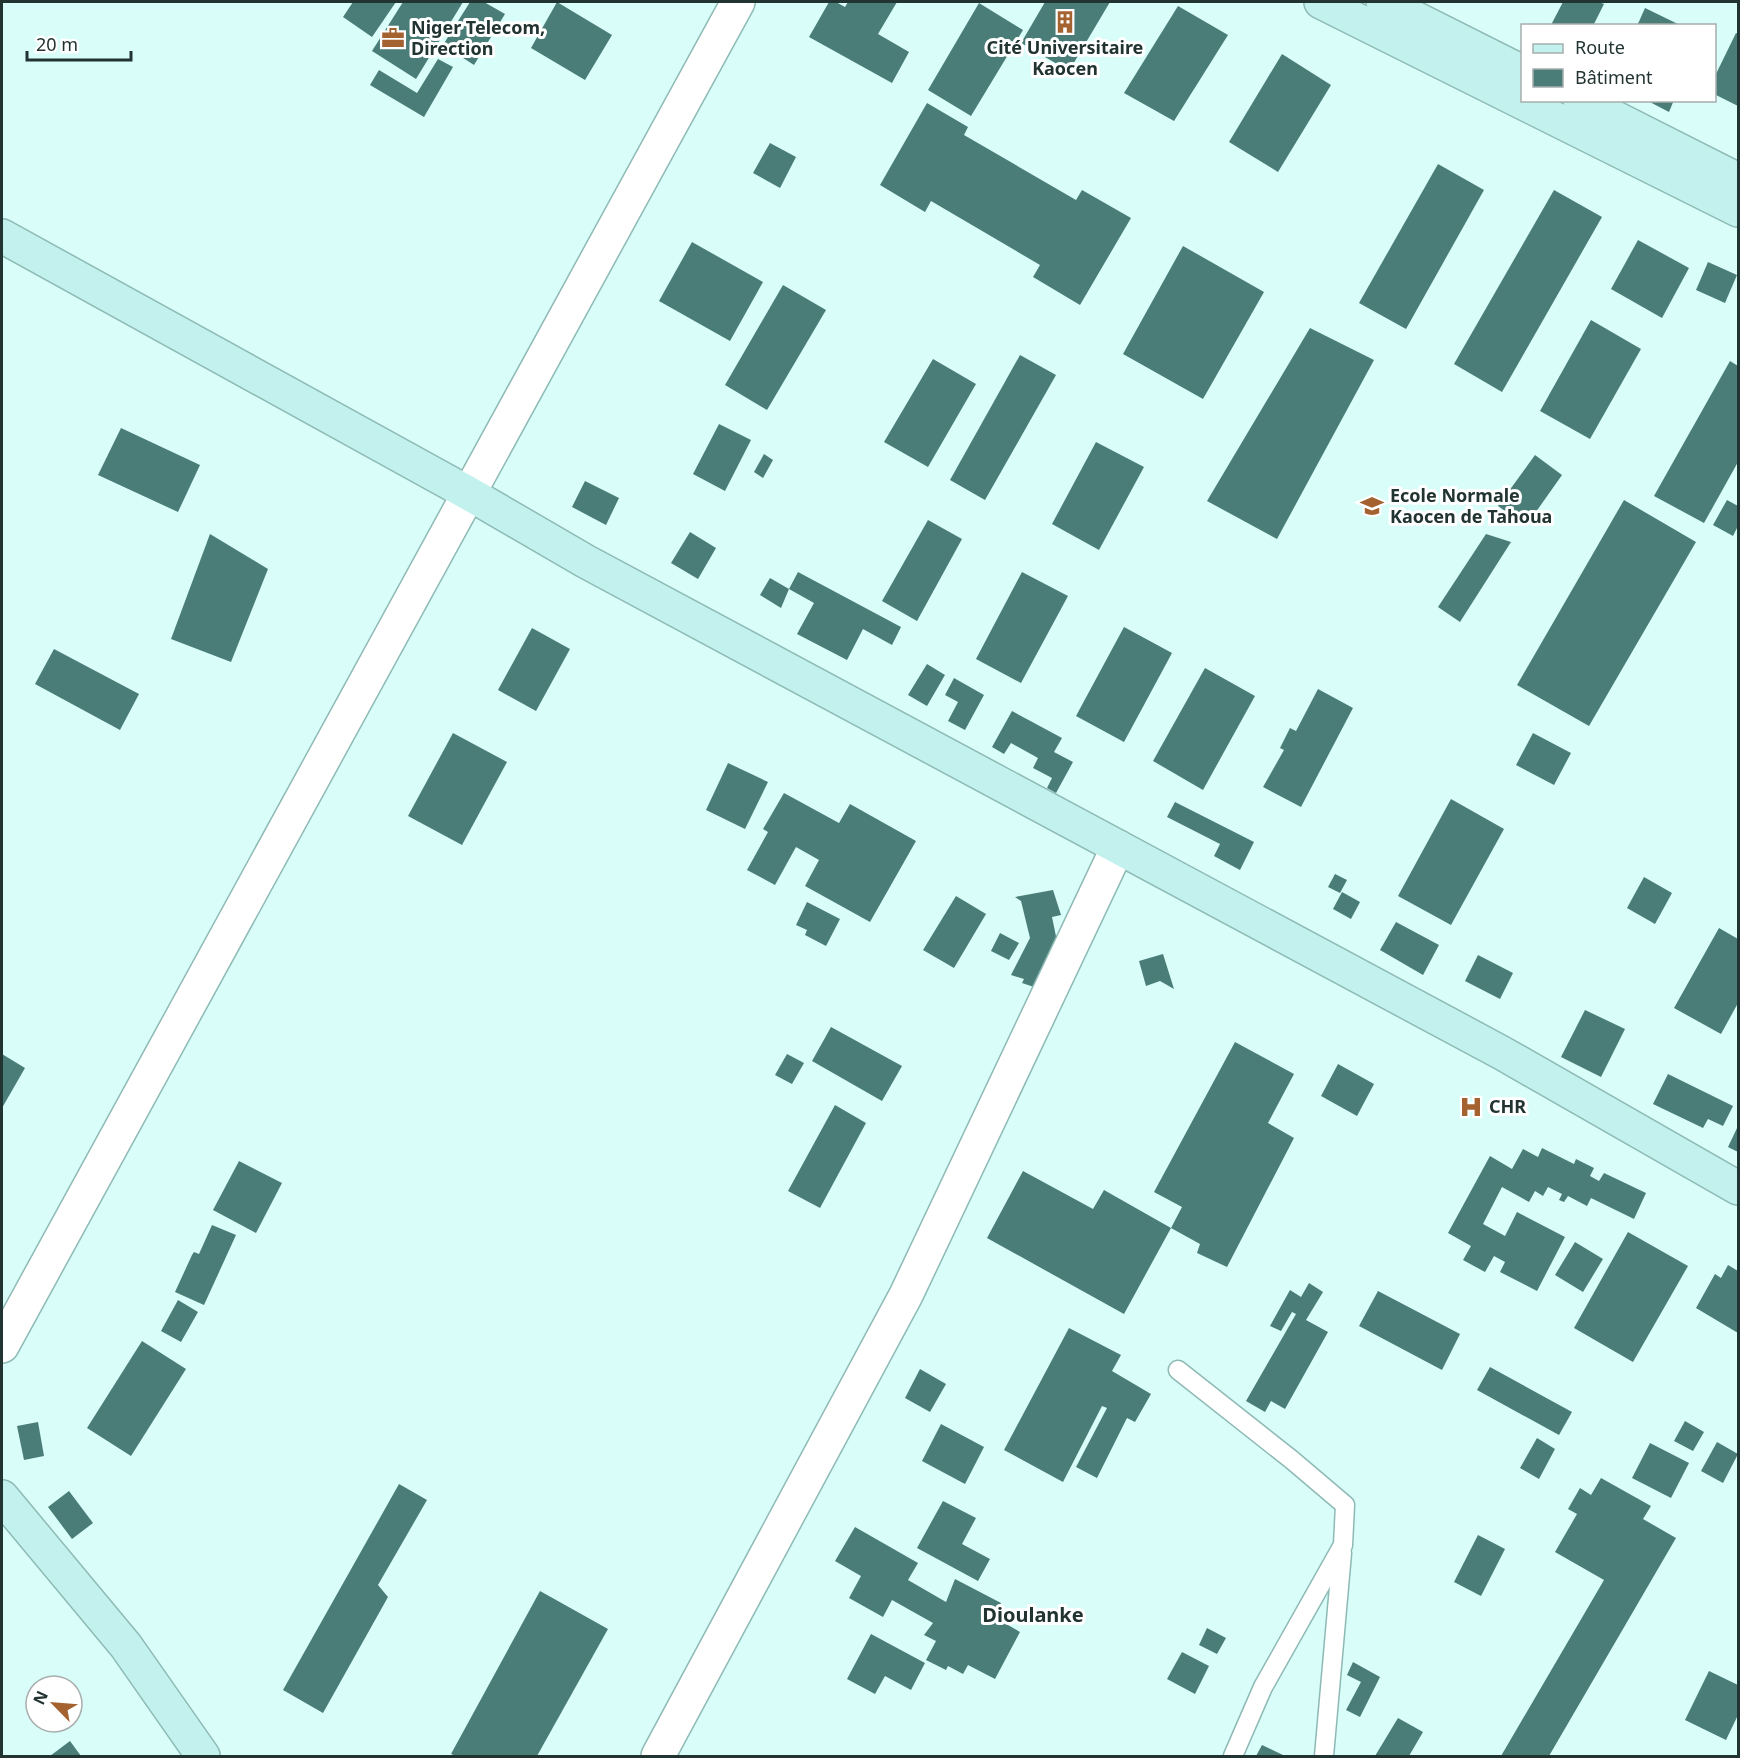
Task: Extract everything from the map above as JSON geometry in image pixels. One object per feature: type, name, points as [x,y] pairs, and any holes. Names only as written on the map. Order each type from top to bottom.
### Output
[{"type":"street","points":[[2,1346],[738,2]]},
{"type":"street","points":[[1321,2],[1521,102]]},
{"type":"street","points":[[1383,2],[1521,71]]},
{"type":"street","points":[[1521,102],[1738,210]]},
{"type":"street","points":[[1584,102],[1738,180]]},
{"type":"street","points":[[2,236],[468,493],[585,561],[1502,1053],[1738,1188]]},
{"type":"street","points":[[658,1756],[906,1295],[1118,847]]},
{"type":"street","points":[[2,1497],[126,1646],[203,1756]]},
{"type":"lane","points":[[1178,1370],[1345,1505],[1324,1756]]},
{"type":"lane","points":[[1233,1756],[1263,1687],[1343,1545]]},
{"type":"building","points":[[353,2],[396,2],[372,37],[343,17]]},
{"type":"building","points":[[403,2],[463,2],[416,79],[372,51]]},
{"type":"building","points":[[470,2],[484,2],[505,14],[474,65],[443,45]]},
{"type":"building","points":[[557,2],[612,35],[585,80],[531,48]]},
{"type":"building","points":[[829,2],[836,2],[845,7],[848,2],[897,2],[878,34],[909,52],[892,83],[809,37]]},
{"type":"building","name":"Cité Universitaire Kaocen","points":[[1045,2],[1110,2],[1069,71],[1021,43]]},
{"type":"building","points":[[1563,2],[1604,4],[1594,24],[1552,24]]},
{"type":"building","points":[[979,3],[1023,30],[971,116],[928,90]]},
{"type":"building","points":[[1178,6],[1228,35],[1174,121],[1124,93]]},
{"type":"building","points":[[1645,8],[1678,24],[1638,24]]},
{"type":"building","points":[[1736,33],[1738,34],[1738,106],[1716,95],[1716,74]]},
{"type":"building","points":[[1282,54],[1331,85],[1278,172],[1229,142]]},
{"type":"building","points":[[438,59],[453,67],[424,117],[370,85],[379,70],[417,93]]},
{"type":"building","points":[[1650,102],[1673,102],[1669,112]]},
{"type":"building","points":[[927,103],[968,127],[964,135],[1076,200],[1082,190],[1131,218],[1080,305],[1033,277],[1040,265],[931,201],[925,212],[880,185]]},
{"type":"building","points":[[770,143],[796,157],[780,188],[753,173]]},
{"type":"building","points":[[1438,164],[1484,190],[1406,329],[1359,303]]},
{"type":"building","points":[[1554,190],[1602,217],[1502,392],[1454,364]]},
{"type":"building","points":[[1638,240],[1689,268],[1662,318],[1611,289]]},
{"type":"building","points":[[692,242],[763,282],[730,341],[659,301]]},
{"type":"building","points":[[1183,246],[1264,292],[1203,399],[1123,354]]},
{"type":"building","points":[[1708,262],[1737,275],[1725,303],[1696,290]]},
{"type":"building","points":[[783,285],[826,310],[767,410],[725,385]]},
{"type":"building","points":[[1591,320],[1641,349],[1590,439],[1540,411]]},
{"type":"building","points":[[1310,328],[1374,360],[1277,539],[1207,501]]},
{"type":"building","points":[[1020,355],[1056,375],[985,500],[950,480]]},
{"type":"building","points":[[933,359],[976,384],[928,467],[884,442]]},
{"type":"building","points":[[1730,361],[1738,366],[1738,462],[1704,523],[1654,496]]},
{"type":"building","points":[[719,424],[751,440],[725,491],[693,474]]},
{"type":"building","points":[[121,428],[200,465],[178,512],[98,475]]},
{"type":"building","points":[[1096,442],[1144,467],[1099,550],[1052,524]]},
{"type":"building","points":[[764,454],[773,460],[763,478],[754,472]]},
{"type":"building","points":[[1535,455],[1562,475],[1526,526],[1498,506]]},
{"type":"building","points":[[585,481],[619,498],[606,525],[572,507]]},
{"type":"building","points":[[1624,500],[1696,542],[1589,726],[1517,685]]},
{"type":"building","points":[[1727,500],[1738,506],[1738,526],[1733,536],[1713,525]]},
{"type":"building","points":[[928,520],[962,539],[917,621],[882,601]]},
{"type":"building","points":[[690,532],[716,548],[698,579],[671,563]]},
{"type":"building","points":[[210,534],[268,569],[231,662],[171,639]]},
{"type":"building","points":[[1486,534],[1511,542],[1460,622],[1438,607]]},
{"type":"building","points":[[798,572],[901,627],[892,645],[863,629],[847,660],[797,634],[814,603],[789,589]]},
{"type":"building","points":[[1022,572],[1068,596],[1021,683],[976,659]]},
{"type":"building","points":[[770,578],[789,589],[781,608],[760,595]]},
{"type":"building","points":[[1124,627],[1172,653],[1124,742],[1076,716]]},
{"type":"building","points":[[532,628],[570,649],[536,711],[498,690]]},
{"type":"building","points":[[54,649],[139,694],[120,730],[35,684]]},
{"type":"building","points":[[927,664],[945,675],[927,706],[908,695]]},
{"type":"building","points":[[1205,668],[1255,696],[1203,790],[1153,761]]},
{"type":"building","points":[[954,678],[984,695],[965,730],[948,721],[958,702],[945,695]]},
{"type":"building","points":[[1318,689],[1353,708],[1301,807],[1263,787],[1284,750],[1280,748],[1290,728],[1296,731]]},
{"type":"building","points":[[1012,711],[1062,738],[1054,752],[1073,762],[1056,793],[1047,788],[1052,778],[1033,768],[1038,758],[1011,743],[1004,754],[992,747]]},
{"type":"building","points":[[453,733],[507,762],[462,845],[408,816]]},
{"type":"building","points":[[1533,733],[1571,753],[1554,785],[1516,765]]},
{"type":"building","points":[[728,763],[768,782],[745,829],[706,810]]},
{"type":"building","points":[[784,793],[839,823],[850,804],[916,841],[870,922],[805,886],[819,860],[796,847],[775,885],[747,870],[768,832],[763,829]]},
{"type":"building","points":[[1451,799],[1504,829],[1451,925],[1398,896]]},
{"type":"building","points":[[1175,802],[1254,842],[1240,870],[1214,856],[1220,844],[1167,817]]},
{"type":"building","points":[[1335,874],[1347,880],[1340,893],[1328,887]]},
{"type":"building","points":[[1644,877],[1672,893],[1655,924],[1627,908]]},
{"type":"building","points":[[1053,890],[1061,915],[1052,917],[1058,946],[1037,988],[1022,983],[1024,979],[1011,975],[1030,938],[1021,901],[1015,897]]},
{"type":"building","points":[[1342,892],[1360,902],[1351,919],[1333,909]]},
{"type":"building","points":[[956,896],[986,914],[954,968],[923,950]]},
{"type":"building","points":[[807,902],[840,919],[826,946],[805,935],[807,930],[796,925]]},
{"type":"building","points":[[1396,922],[1439,945],[1423,975],[1380,950]]},
{"type":"building","points":[[1719,928],[1738,939],[1738,1003],[1721,1034],[1674,1008]]},
{"type":"building","points":[[1000,933],[1019,943],[1009,960],[991,951]]},
{"type":"building","points":[[1163,954],[1174,989],[1160,981],[1146,986],[1139,961]]},
{"type":"building","points":[[1478,955],[1513,973],[1500,999],[1465,981]]},
{"type":"building","points":[[1585,1010],[1625,1029],[1601,1077],[1561,1057]]},
{"type":"building","points":[[831,1027],[902,1066],[882,1101],[812,1061]]},
{"type":"building","points":[[1235,1042],[1294,1074],[1268,1123],[1294,1138],[1227,1267],[1197,1253],[1200,1244],[1171,1228],[1182,1207],[1154,1192]]},
{"type":"building","points":[[2,1054],[25,1068],[2,1108]]},
{"type":"building","points":[[787,1054],[804,1063],[792,1084],[775,1075]]},
{"type":"building","points":[[1338,1064],[1374,1084],[1357,1116],[1321,1096]]},
{"type":"building","points":[[1668,1074],[1733,1106],[1723,1126],[1708,1119],[1703,1128],[1653,1104]]},
{"type":"building","points":[[835,1105],[866,1123],[820,1208],[788,1191]]},
{"type":"building","points":[[1738,1126],[1738,1152],[1728,1147]]},
{"type":"building","points":[[1542,1148],[1574,1164],[1576,1159],[1594,1168],[1590,1176],[1599,1181],[1604,1173],[1646,1193],[1634,1219],[1591,1198],[1587,1206],[1568,1196],[1564,1202],[1559,1200],[1562,1194],[1548,1187],[1543,1196],[1535,1191],[1529,1202],[1502,1187],[1483,1224],[1505,1236],[1517,1212],[1565,1237],[1537,1291],[1500,1272],[1505,1262],[1494,1256],[1485,1272],[1463,1260],[1471,1246],[1448,1233],[1490,1156],[1512,1169],[1523,1149],[1538,1157]]},
{"type":"building","points":[[239,1161],[282,1183],[256,1233],[213,1210]]},
{"type":"building","points":[[1023,1171],[1093,1209],[1104,1190],[1171,1228],[1124,1314],[987,1238]]},
{"type":"building","points":[[212,1225],[236,1235],[204,1305],[175,1292],[192,1255],[194,1252],[199,1254]]},
{"type":"building","points":[[1628,1232],[1688,1266],[1633,1362],[1574,1328]]},
{"type":"building","points":[[1575,1242],[1603,1259],[1583,1292],[1555,1275]]},
{"type":"building","points":[[1728,1265],[1738,1271],[1738,1333],[1696,1308],[1715,1274],[1721,1278]]},
{"type":"building","points":[[1309,1283],[1323,1292],[1306,1320],[1328,1332],[1285,1409],[1271,1401],[1265,1412],[1246,1401],[1296,1314],[1292,1312],[1281,1331],[1270,1326],[1290,1290],[1301,1297]]},
{"type":"building","points":[[1378,1291],[1460,1334],[1442,1370],[1359,1326]]},
{"type":"building","points":[[178,1300],[198,1312],[181,1342],[161,1331]]},
{"type":"building","points":[[1069,1328],[1121,1355],[1112,1371],[1151,1394],[1135,1422],[1127,1418],[1097,1478],[1076,1467],[1107,1408],[1102,1406],[1063,1482],[1004,1450]]},
{"type":"building","points":[[142,1341],[186,1369],[131,1456],[87,1428]]},
{"type":"building","points":[[1490,1367],[1572,1412],[1559,1435],[1477,1390]]},
{"type":"building","points":[[920,1369],[946,1384],[930,1412],[905,1398]]},
{"type":"building","points":[[1685,1421],[1704,1432],[1693,1451],[1674,1441]]},
{"type":"building","points":[[38,1422],[44,1456],[24,1460],[17,1426]]},
{"type":"building","points":[[941,1424],[984,1447],[965,1484],[922,1461]]},
{"type":"building","points":[[1537,1438],[1555,1449],[1539,1479],[1520,1468]]},
{"type":"building","points":[[1717,1442],[1738,1454],[1723,1483],[1701,1471]]},
{"type":"building","points":[[1650,1443],[1689,1463],[1671,1498],[1632,1478]]},
{"type":"building","points":[[1601,1478],[1651,1506],[1643,1519],[1676,1538],[1549,1756],[1501,1756],[1604,1580],[1555,1552],[1577,1514],[1568,1509],[1580,1488],[1591,1495]]},
{"type":"building","points":[[399,1484],[427,1500],[378,1585],[388,1597],[323,1713],[283,1690]]},
{"type":"building","points":[[69,1491],[93,1523],[72,1539],[48,1507]]},
{"type":"building","points":[[943,1501],[976,1518],[962,1544],[990,1559],[978,1581],[917,1548]]},
{"type":"building","points":[[855,1527],[918,1563],[908,1580],[946,1602],[955,1579],[1001,1603],[994,1617],[1020,1632],[995,1679],[968,1665],[963,1674],[948,1666],[946,1670],[926,1660],[936,1641],[924,1635],[933,1623],[892,1600],[883,1617],[849,1598],[861,1576],[835,1561]]},
{"type":"building","points":[[1478,1535],[1505,1549],[1481,1596],[1454,1582]]},
{"type":"building","points":[[540,1591],[608,1629],[537,1756],[456,1756],[451,1754]]},
{"type":"building","points":[[1207,1628],[1226,1638],[1217,1654],[1199,1645]]},
{"type":"building","points":[[871,1634],[925,1663],[911,1690],[885,1676],[875,1694],[847,1679]]},
{"type":"building","points":[[1182,1652],[1209,1666],[1195,1694],[1167,1679]]},
{"type":"building","points":[[1353,1662],[1380,1677],[1360,1717],[1346,1710],[1361,1682],[1347,1675]]},
{"type":"building","points":[[1709,1671],[1738,1685],[1738,1715],[1726,1740],[1685,1720]]},
{"type":"building","points":[[1398,1718],[1423,1732],[1409,1756],[1375,1756]]},
{"type":"building","points":[[70,1741],[81,1756],[50,1756]]},
{"type":"building","points":[[1262,1745],[1285,1756],[1256,1756]]},
{"type":"place","name":"Cité Universitaire Kaocen","points":[[1065,22]]},
{"type":"place","name":"Niger Telecom, Direction","points":[[393,38]]},
{"type":"place","name":"Ecole Normale Kaocen de Tahoua","points":[[1372,506]]},
{"type":"place","name":"CHR","points":[[1471,1107]]},
{"type":"district","name":"Dioulanke","points":[[1033,1615]]}]
